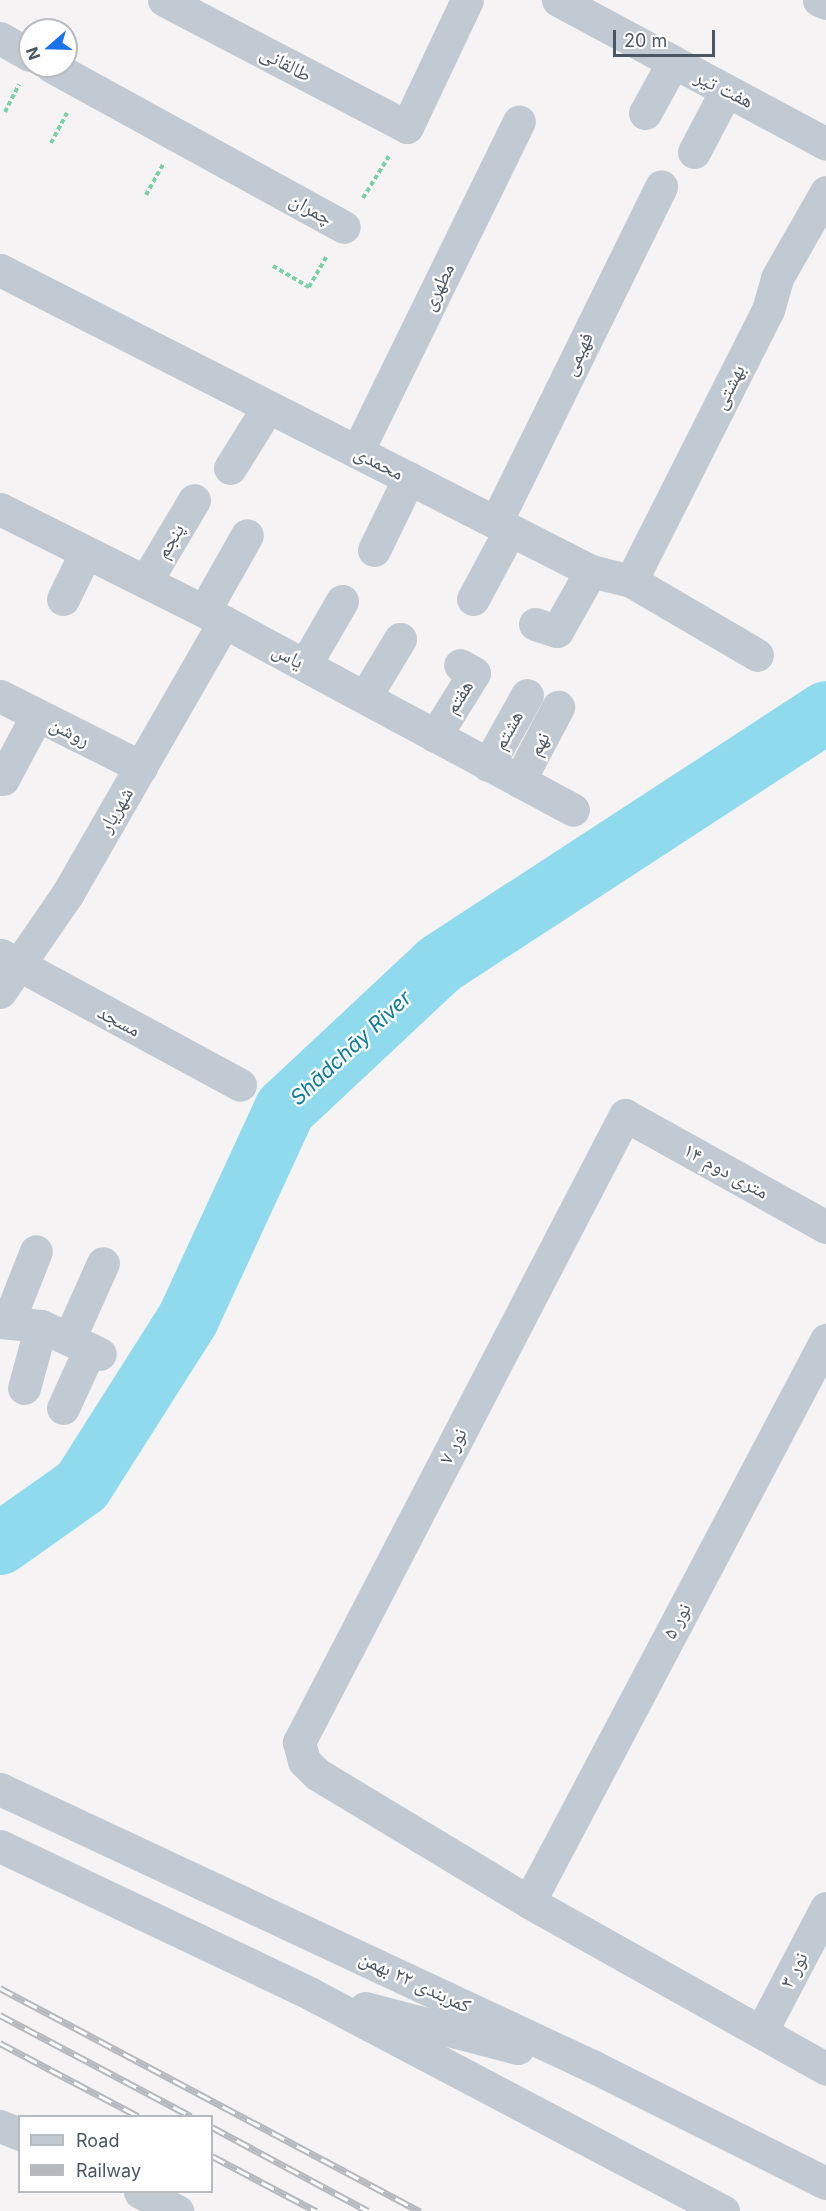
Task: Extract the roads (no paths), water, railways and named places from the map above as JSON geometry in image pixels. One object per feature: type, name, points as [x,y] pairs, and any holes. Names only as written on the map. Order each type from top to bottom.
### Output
[{"type":"street","name":"طالقانی","points":[[164,0],[407,127],[467,0]]},
{"type":"street","name":"هفت تیر","points":[[558,0],[672,64],[826,144]]},
{"type":"street","points":[[819,0],[826,3]]},
{"type":"street","points":[[0,38],[18,48]]},
{"type":"street","points":[[645,113],[672,64]]},
{"type":"street","name":"چمران","points":[[73,78],[344,227]]},
{"type":"street","points":[[694,152],[726,91]]},
{"type":"street","name":"مطهری","points":[[357,452],[519,122]]},
{"type":"street","name":"فهیمی","points":[[473,599],[503,526],[661,186]]},
{"type":"street","name":"بهشتی","points":[[631,581],[768,310],[777,278],[826,192]]},
{"type":"street","name":"محمدی","points":[[0,270],[591,571],[631,581],[757,655]]},
{"type":"street","points":[[230,468],[268,407]]},
{"type":"street","points":[[374,550],[409,478]]},
{"type":"street","name":"پنجم","points":[[146,581],[194,500]]},
{"type":"street","name":"یاس","points":[[0,509],[214,616],[573,810]]},
{"type":"street","name":"شهریار","points":[[6,971],[68,893],[141,767],[214,616],[247,535]]},
{"type":"street","points":[[63,599],[86,552]]},
{"type":"street","points":[[535,624],[557,631],[591,571]]},
{"type":"street","points":[[305,665],[342,601]]},
{"type":"street","points":[[365,698],[400,639]]},
{"type":"street","name":"هفتم","points":[[435,736],[474,673],[460,665]]},
{"type":"street","name":"هشتم","points":[[488,765],[527,695]]},
{"type":"street","name":"روشن","points":[[0,696],[141,767]]},
{"type":"street","name":"نهم","points":[[519,781],[558,707]]},
{"type":"street","points":[[3,779],[37,715]]},
{"type":"street","name":"مسجد","points":[[6,971],[240,1085]]},
{"type":"street","name":"۱۴ متری دوم","points":[[625,1115],[826,1227]]},
{"type":"street","name":"نور ۷","points":[[529,1902],[317,1774],[304,1761],[299,1742],[625,1115]]},
{"type":"street","points":[[36,1251],[4,1322],[75,1342]]},
{"type":"street","points":[[63,1408],[75,1342],[103,1263]]},
{"type":"street","name":"نور ۵","points":[[529,1902],[826,1340]]},
{"type":"street","points":[[24,1388],[75,1342]]},
{"type":"street","name":"کمربندی ۲۲ بهمن","points":[[0,1789],[594,2067],[826,2183]]},
{"type":"street","points":[[0,1846],[311,1994],[723,2211]]},
{"type":"street","points":[[529,1902],[826,2069]]},
{"type":"street","name":"نور ۳","points":[[761,2032],[826,1908]]},
{"type":"street","points":[[311,1994],[594,2067]]},
{"type":"street","points":[[0,2126],[18,2133]]},
{"type":"street","points":[[142,2193],[177,2211]]},
{"type":"waterway","name":"Shādchāy River","points":[[0,1544],[82,1486],[188,1319],[285,1109],[440,964],[826,712]]},
{"type":"railway","points":[[0,1988],[420,2211]]},
{"type":"railway","points":[[0,2015],[189,2115]]},
{"type":"railway","points":[[0,2043],[136,2115]]},
{"type":"railway","points":[[213,2128],[368,2211]]},
{"type":"railway","points":[[213,2157],[316,2211]]}]
